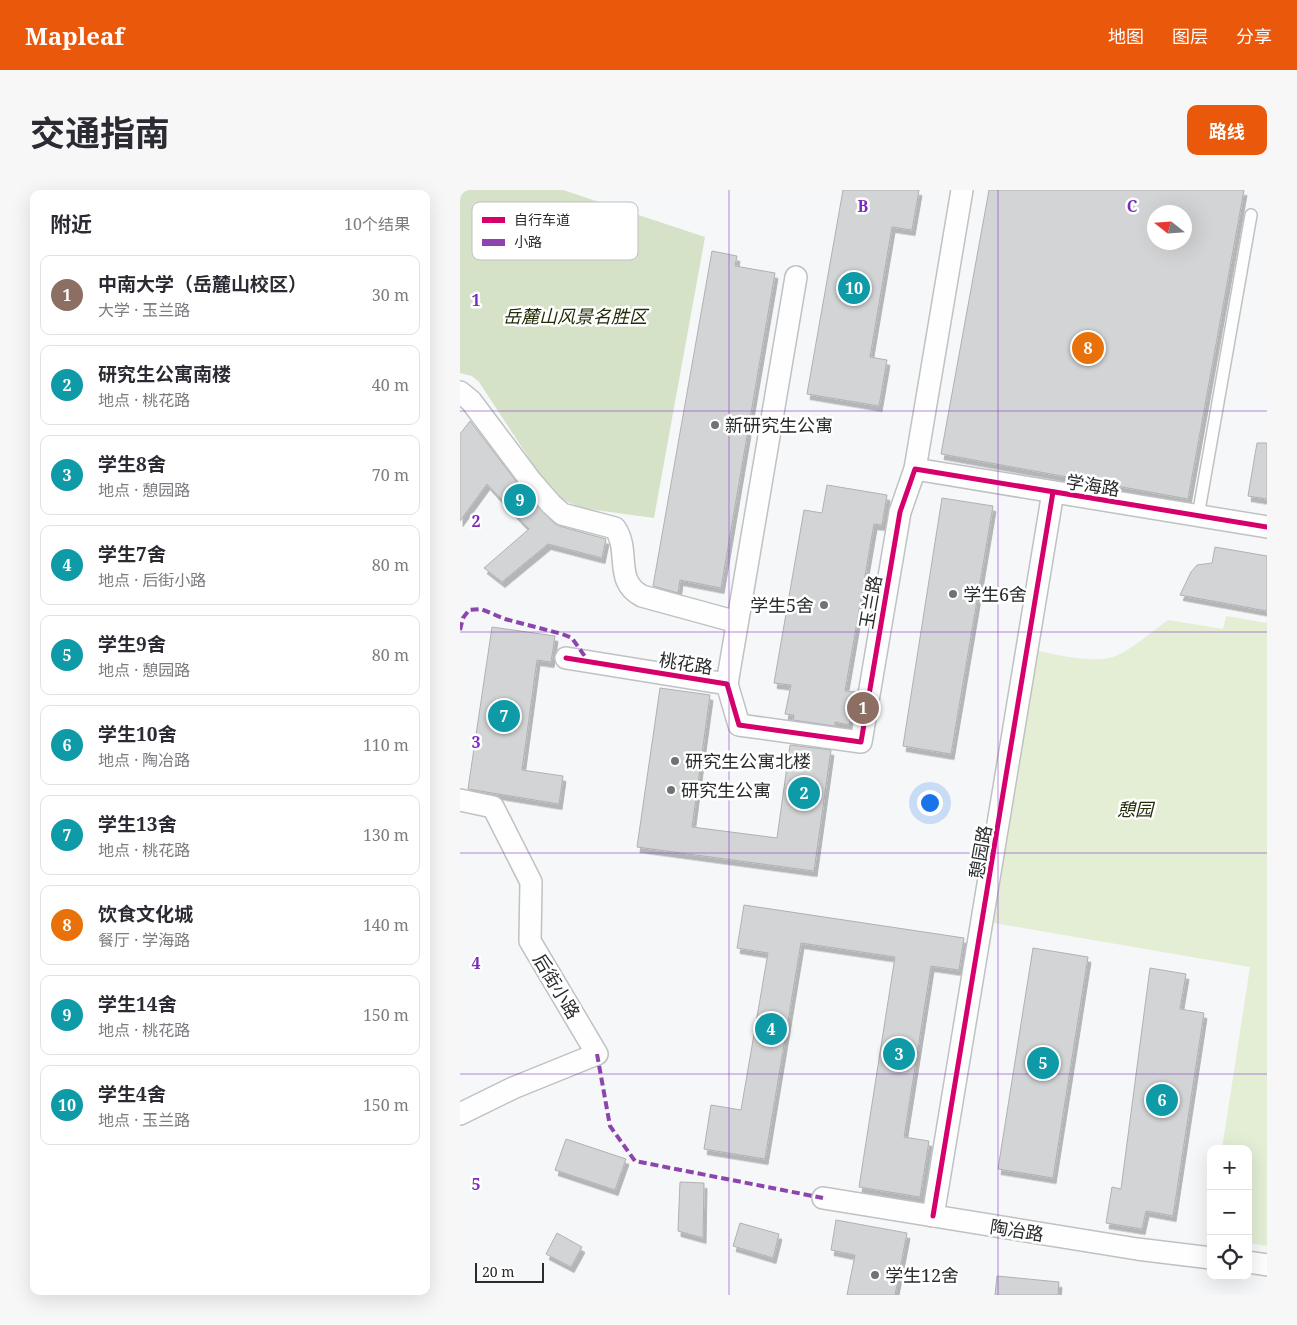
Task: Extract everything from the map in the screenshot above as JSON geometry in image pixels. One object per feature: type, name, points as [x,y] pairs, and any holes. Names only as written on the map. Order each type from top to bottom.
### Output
[{"type":"street","name":"玉兰路","points":[[861,742],[900,512],[915,469],[962,190]]},
{"type":"street","points":[[727,684],[796,277]]},
{"type":"street","points":[[460,392],[471,401],[530,481],[562,514],[615,528],[621,536],[627,583],[633,591],[642,596],[738,622]]},
{"type":"street","name":"学海路","points":[[915,469],[1267,527]]},
{"type":"street","name":"憩园路","points":[[933,1216],[1053,492]]},
{"type":"street","name":"桃花路","points":[[566,658],[727,684],[739,725],[861,742]]},
{"type":"street","name":"后街小路","points":[[460,800],[493,807],[531,882],[530,941],[598,1054],[513,1088],[460,1114]]},
{"type":"street","name":"陶冶路","points":[[823,1198],[1137,1249],[1207,1258]]},
{"type":"street","points":[[1252,1263],[1267,1265]]},
{"type":"lane","points":[[1198,516],[1252,215]]},
{"type":"green space","name":"岳麓山风景名胜区","points":[[460,190],[563,190],[599,202],[472,202],[472,260],[638,260],[638,215],[705,237],[654,518],[581,508],[566,501],[553,491],[538,472],[479,382],[472,376],[460,373]]},
{"type":"green space","name":"憩园","points":[[1226,616],[1267,623],[1267,1246],[1252,1244],[1252,1145],[1223,1145],[1250,967],[982,921],[1028,649],[1079,658],[1100,659],[1123,653],[1168,620],[1223,629]]},
{"type":"building","points":[[843,190],[919,190],[912,230],[892,227],[870,357],[887,360],[879,406],[807,394]]},
{"type":"building","points":[[989,190],[1244,190],[1188,499],[941,454]]},
{"type":"building","name":"新研究生公寓","points":[[712,251],[737,256],[735,266],[775,273],[721,588],[680,580],[678,593],[653,586]]},
{"type":"building","points":[[470,421],[522,489],[554,523],[606,539],[602,558],[548,544],[502,582],[484,568],[529,529],[487,484],[460,521],[460,434]]},
{"type":"building","points":[[1257,443],[1267,443],[1267,499],[1248,496]]},
{"type":"building","name":"学生5舍","points":[[827,485],[887,495],[882,525],[874,524],[845,691],[855,692],[849,725],[835,722],[835,726],[793,720],[794,715],[785,714],[791,685],[774,683],[804,510],[822,513]]},
{"type":"building","name":"学生6舍","points":[[942,498],[993,506],[951,754],[903,746]]},
{"type":"building","points":[[1215,547],[1267,556],[1267,611],[1180,595],[1191,572],[1197,565],[1212,563]]},
{"type":"building","points":[[492,627],[555,636],[551,662],[537,660],[522,770],[563,776],[559,804],[468,789]]},
{"type":"building","name":"研究生公寓","points":[[660,688],[710,695],[692,827],[777,838],[790,745],[831,750],[814,871],[637,847]]},
{"type":"building","points":[[744,905],[964,938],[959,970],[931,966],[904,1137],[929,1141],[920,1197],[859,1187],[895,957],[801,943],[765,1159],[704,1149],[711,1105],[741,1110],[768,953],[737,948]]},
{"type":"building","points":[[1033,948],[1088,957],[1053,1178],[998,1169]]},
{"type":"building","points":[[1150,968],[1186,974],[1180,1009],[1204,1013],[1173,1216],[1146,1211],[1142,1229],[1106,1223],[1112,1187],[1121,1189]]},
{"type":"building","points":[[566,1139],[626,1159],[615,1190],[555,1170]]},
{"type":"building","points":[[680,1182],[704,1183],[703,1238],[678,1231]]},
{"type":"building","name":"学生12舍","points":[[836,1220],[907,1233],[895,1295],[847,1295],[855,1255],[831,1250]]},
{"type":"building","points":[[740,1223],[779,1234],[773,1258],[733,1246]]},
{"type":"building","points":[[557,1233],[582,1247],[571,1267],[546,1254]]},
{"type":"building","points":[[997,1276],[1059,1282],[1058,1295],[995,1295]]},
{"type":"marked path","points":[[460,630],[463,618],[469,610],[481,609],[505,619],[572,638],[588,661]]},
{"type":"marked path","points":[[597,1054],[610,1126],[635,1161],[823,1198]]},
{"type":"cycle path","points":[[566,658],[727,684],[739,725],[861,742],[900,512],[915,469],[1267,527]]},
{"type":"cycle path","points":[[933,1216],[1053,492]]},
{"type":"place","name":"学生4舍","points":[[854,288]]},
{"type":"place","name":"饮食文化城","points":[[1088,348]]},
{"type":"place","name":"新研究生公寓","points":[[715,425]]},
{"type":"place","name":"学生14舍","points":[[520,500]]},
{"type":"place","name":"学生6舍","points":[[953,594]]},
{"type":"place","name":"学生5舍","points":[[824,605]]},
{"type":"place","name":"中南大学（岳麓山校区）","points":[[863,708]]},
{"type":"place","name":"学生13舍","points":[[504,716]]},
{"type":"place","name":"研究生公寓北楼","points":[[675,761]]},
{"type":"place","name":"研究生公寓","points":[[671,790]]},
{"type":"place","name":"研究生公寓南楼","points":[[804,793]]},
{"type":"place","name":"学生7舍","points":[[771,1029]]},
{"type":"place","name":"学生8舍","points":[[899,1054]]},
{"type":"place","name":"学生9舍","points":[[1043,1063]]},
{"type":"place","name":"学生10舍","points":[[1162,1100]]},
{"type":"place","name":"学生12舍","points":[[875,1275]]}]
